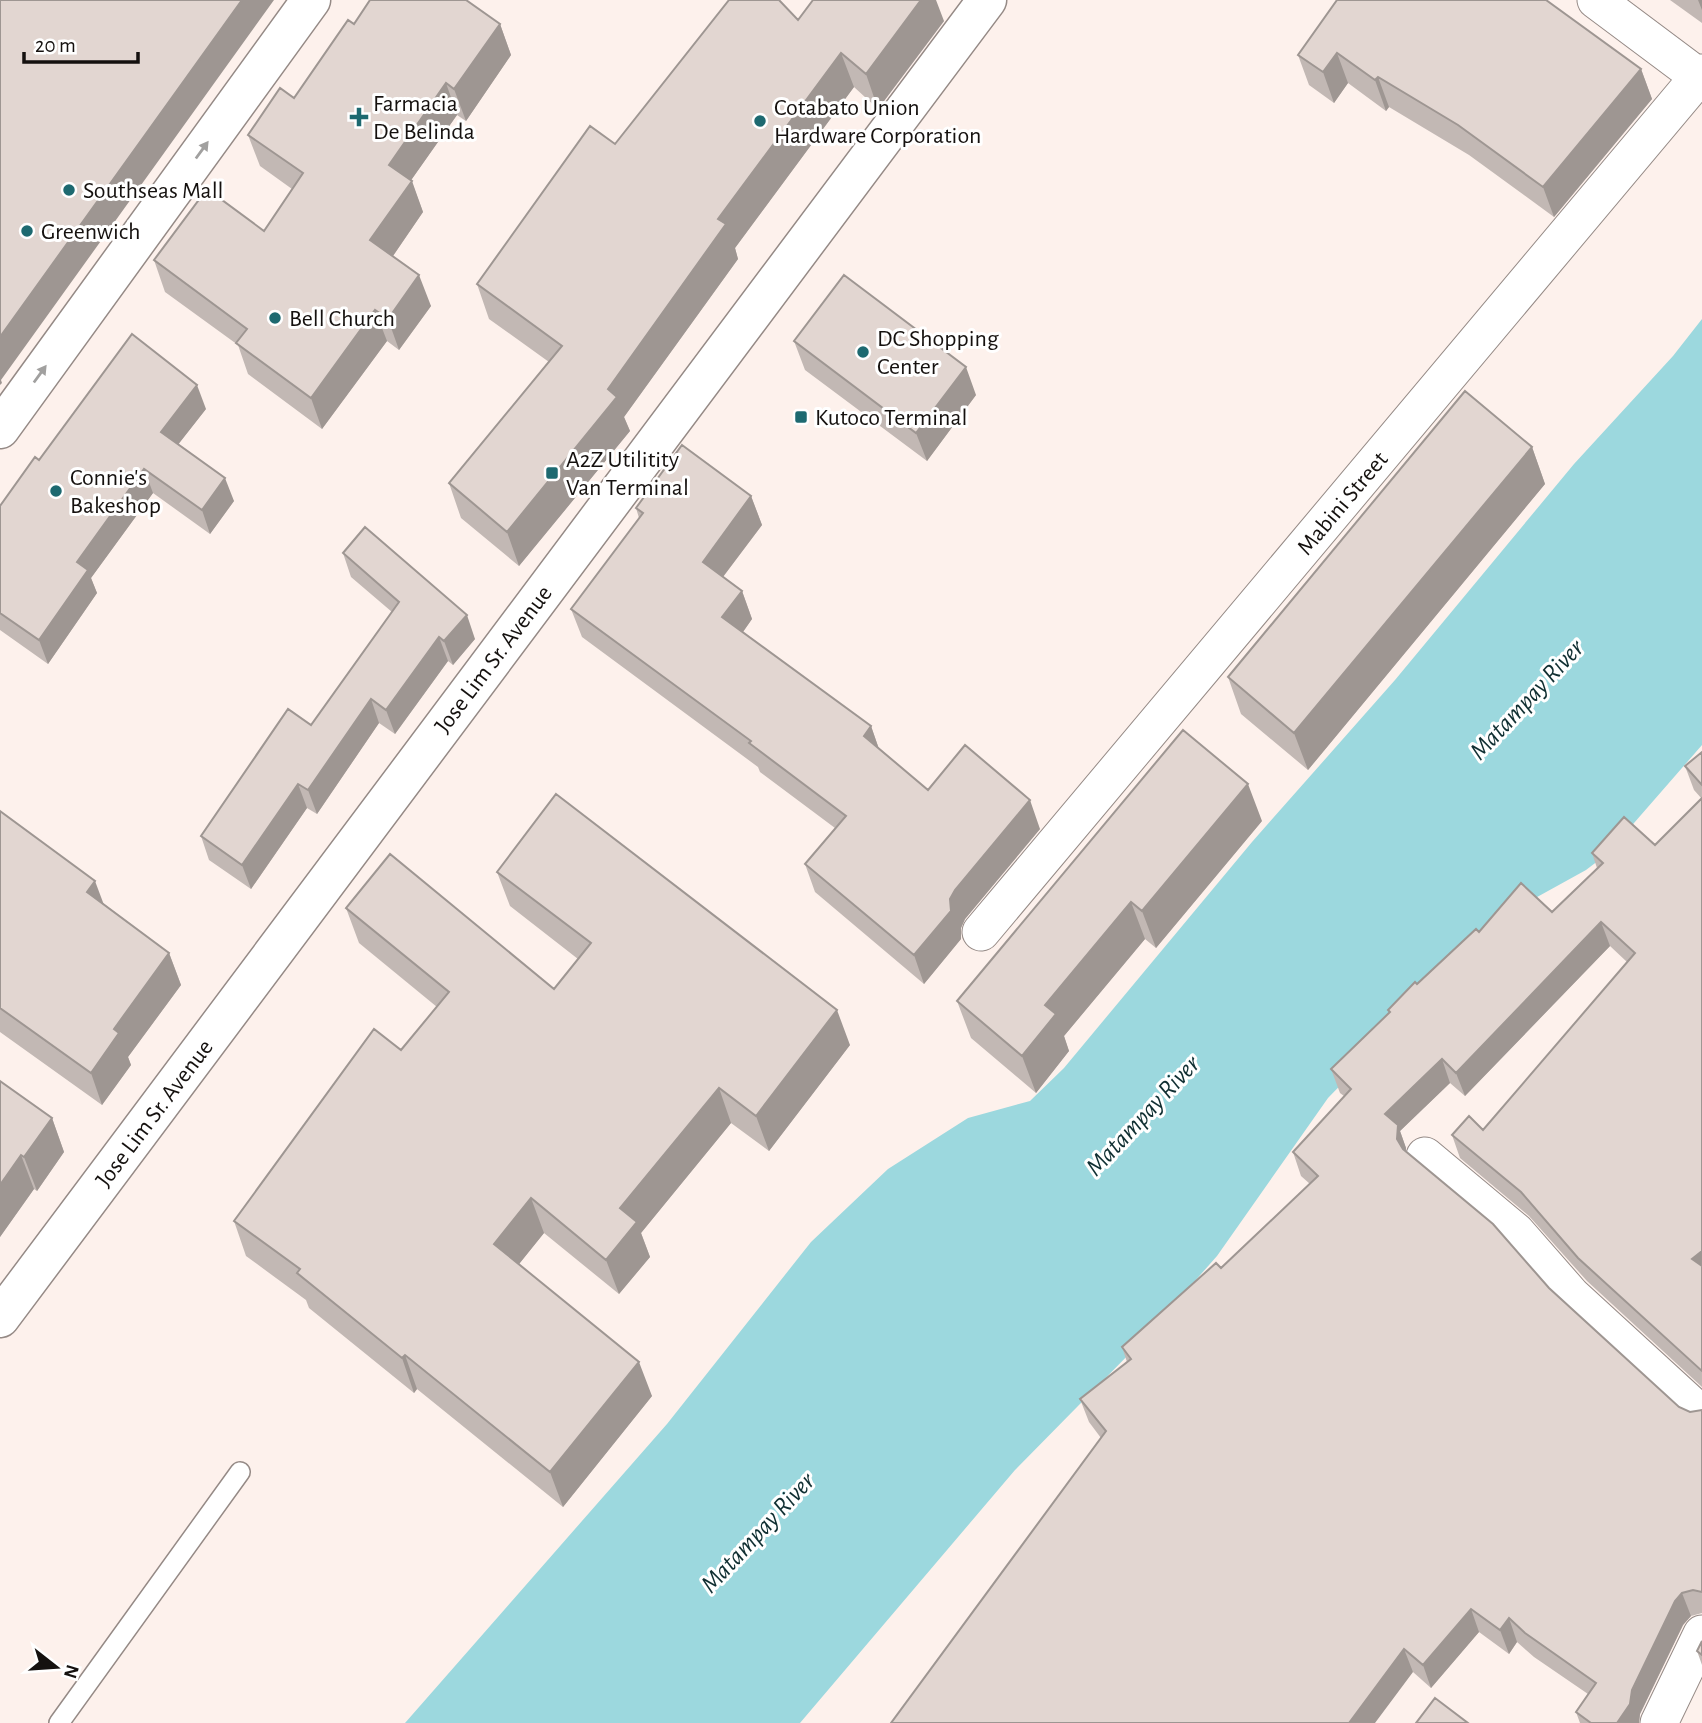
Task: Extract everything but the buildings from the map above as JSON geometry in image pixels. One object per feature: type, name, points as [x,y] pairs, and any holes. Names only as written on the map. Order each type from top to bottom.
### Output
[{"type":"main road","points":[[0,429],[311,0]]},
{"type":"main road","name":"Jose Lim Sr. Avenue","points":[[0,1318],[974,4]]},
{"type":"street","points":[[1597,0],[1701,75]]},
{"type":"street","name":"Mabini Street","points":[[981,932],[1701,75]]},
{"type":"street","points":[[1425,1156],[1516,1232],[1572,1296],[1702,1415]]},
{"type":"street","points":[[1659,1723],[1702,1634]]},
{"type":"lane","points":[[59,1723],[240,1472]]},
{"type":"water","name":"Matampay River","points":[[1702,319],[1702,745],[1607,854],[1586,870],[1508,913],[1328,1098],[1217,1256],[1139,1344],[1015,1470],[800,1723],[405,1723],[667,1424],[811,1242],[888,1169],[968,1118],[1030,1101],[1064,1068],[1252,842],[1395,680],[1574,464],[1673,356]]},
{"type":"place","name":"Farmacia De Belinda","points":[[359,117]]},
{"type":"place","name":"Cotabato Union Hardware Corporation","points":[[760,121]]},
{"type":"place","name":"Southseas Mall","points":[[69,190]]},
{"type":"place","name":"Greenwich","points":[[27,231]]},
{"type":"place","name":"Bell Church","points":[[275,318]]},
{"type":"place","name":"DC Shopping Center","points":[[863,352]]},
{"type":"place","name":"Kutoco Terminal","points":[[801,417]]},
{"type":"place","name":"A2Z Utilitity Van Terminal","points":[[552,473]]},
{"type":"place","name":"Connie's Bakeshop","points":[[56,491]]}]
